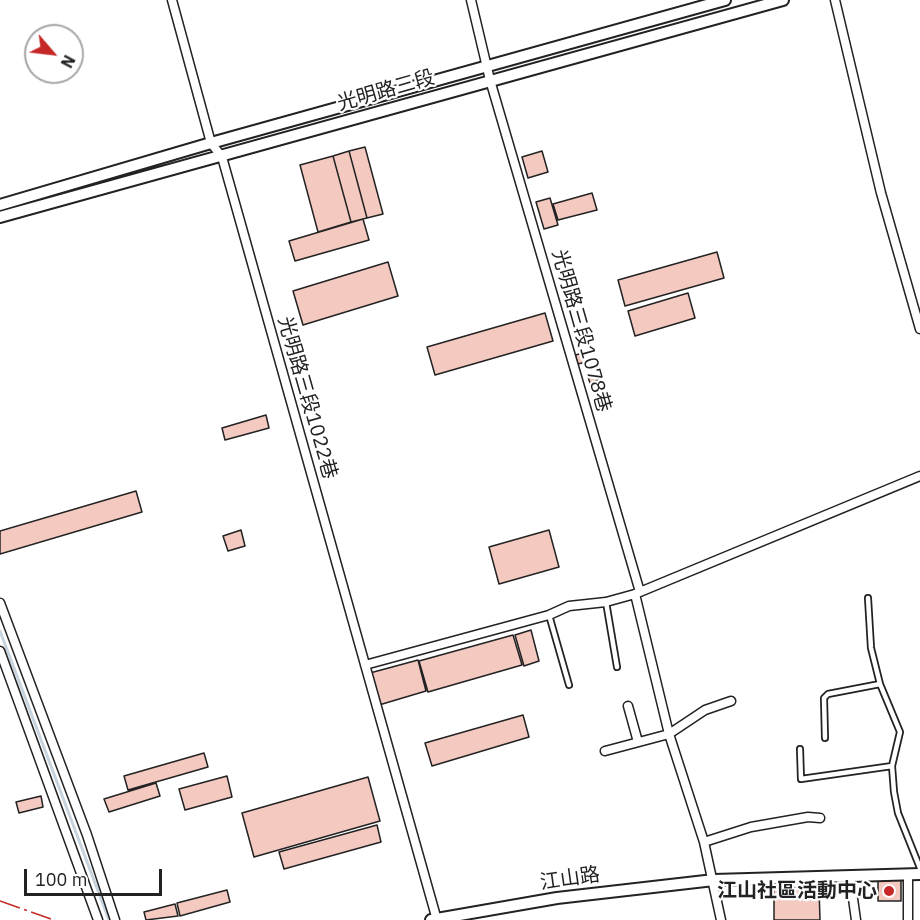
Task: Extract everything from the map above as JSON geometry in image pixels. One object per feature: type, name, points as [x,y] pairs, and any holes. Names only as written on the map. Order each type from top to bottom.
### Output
[{"type":"street","points":[[172,0],[211,143]]},
{"type":"street","name":"光明路三段1078巷","points":[[471,0],[490,80],[638,593],[669,734],[714,880]]},
{"type":"street","name":"光明路三段","points":[[0,205],[211,143],[725,0]]},
{"type":"street","name":"光明路三段","points":[[0,217],[783,0]]},
{"type":"street","points":[[835,0],[881,193],[920,329]]},
{"type":"street","name":"光明路三段1022巷","points":[[211,143],[222,157],[435,920]]},
{"type":"street","points":[[365,665],[549,615],[569,606],[606,602],[638,593],[920,476]]},
{"type":"street","points":[[0,603],[87,835],[115,920]]},
{"type":"street","points":[[0,651],[98,920]]},
{"type":"street","points":[[605,750],[669,734],[705,710],[731,701]]},
{"type":"street","points":[[628,706],[638,742]]},
{"type":"street","points":[[704,842],[751,827],[808,817],[820,818]]},
{"type":"street","points":[[908,874],[908,920]]},
{"type":"street","name":"江山路","points":[[435,920],[557,898],[714,880],[920,874]]},
{"type":"street","points":[[850,877],[856,920]]},
{"type":"street","points":[[714,880],[721,920]]},
{"type":"lane","points":[[868,598],[870,648],[880,684],[900,732],[892,766],[898,813],[920,868]]},
{"type":"lane","points":[[606,602],[617,667]]},
{"type":"lane","points":[[549,615],[569,685]]},
{"type":"lane","points":[[825,738],[824,698],[828,694],[880,684]]},
{"type":"lane","points":[[800,748],[801,779],[892,766]]},
{"type":"building","points":[[365,147],[383,214],[367,218],[349,151]]},
{"type":"building","points":[[349,151],[367,218],[351,222],[333,156]]},
{"type":"building","points":[[542,151],[548,172],[528,178],[522,157]]},
{"type":"building","points":[[333,156],[351,222],[318,232],[300,165]]},
{"type":"building","points":[[592,193],[597,210],[558,220],[553,204]]},
{"type":"building","points":[[550,198],[558,225],[544,229],[536,202]]},
{"type":"building","points":[[363,219],[369,240],[295,261],[289,241]]},
{"type":"building","points":[[717,252],[724,278],[625,306],[618,280]]},
{"type":"building","points":[[388,262],[398,296],[303,325],[293,291]]},
{"type":"building","points":[[688,293],[695,318],[635,336],[628,311]]},
{"type":"building","points":[[545,313],[553,341],[435,375],[427,347]]},
{"type":"building","points":[[584,353],[586,362],[578,364],[575,355]]},
{"type":"building","points":[[597,375],[598,380],[590,383],[588,377]]},
{"type":"building","points":[[266,415],[269,428],[225,440],[222,428]]},
{"type":"building","points":[[136,491],[142,512],[0,554],[0,531]]},
{"type":"building","points":[[241,530],[245,546],[228,551],[223,536]]},
{"type":"building","points":[[549,530],[559,567],[499,584],[489,547]]},
{"type":"building","points":[[531,630],[539,661],[524,666],[515,635]]},
{"type":"building","points":[[513,635],[522,665],[428,692],[419,661]]},
{"type":"building","points":[[418,660],[426,691],[379,705],[370,673]]},
{"type":"building","points":[[523,715],[529,737],[432,766],[425,743]]},
{"type":"building","points":[[204,753],[208,767],[128,790],[124,776]]},
{"type":"building","points":[[227,776],[232,797],[185,810],[179,789]]},
{"type":"building","points":[[368,777],[380,821],[254,857],[242,813]]},
{"type":"building","points":[[156,783],[160,796],[109,812],[104,799]]},
{"type":"building","points":[[41,796],[43,807],[19,813],[16,802]]},
{"type":"building","points":[[377,825],[381,842],[284,869],[279,852]]},
{"type":"building","name":"江山社區活動中心","points":[[878,880],[901,880],[901,901],[878,901]]},
{"type":"building","points":[[819,887],[820,920],[774,920],[774,888]]},
{"type":"building","points":[[227,890],[230,902],[180,916],[177,903]]},
{"type":"building","points":[[175,904],[178,916],[146,920],[144,912]]},
{"type":"waterway","points":[[0,631],[109,920]]},
{"type":"power","points":[[0,901],[54,920]]},
{"type":"place","name":"江山社區活動中心","points":[[889,891]]}]
